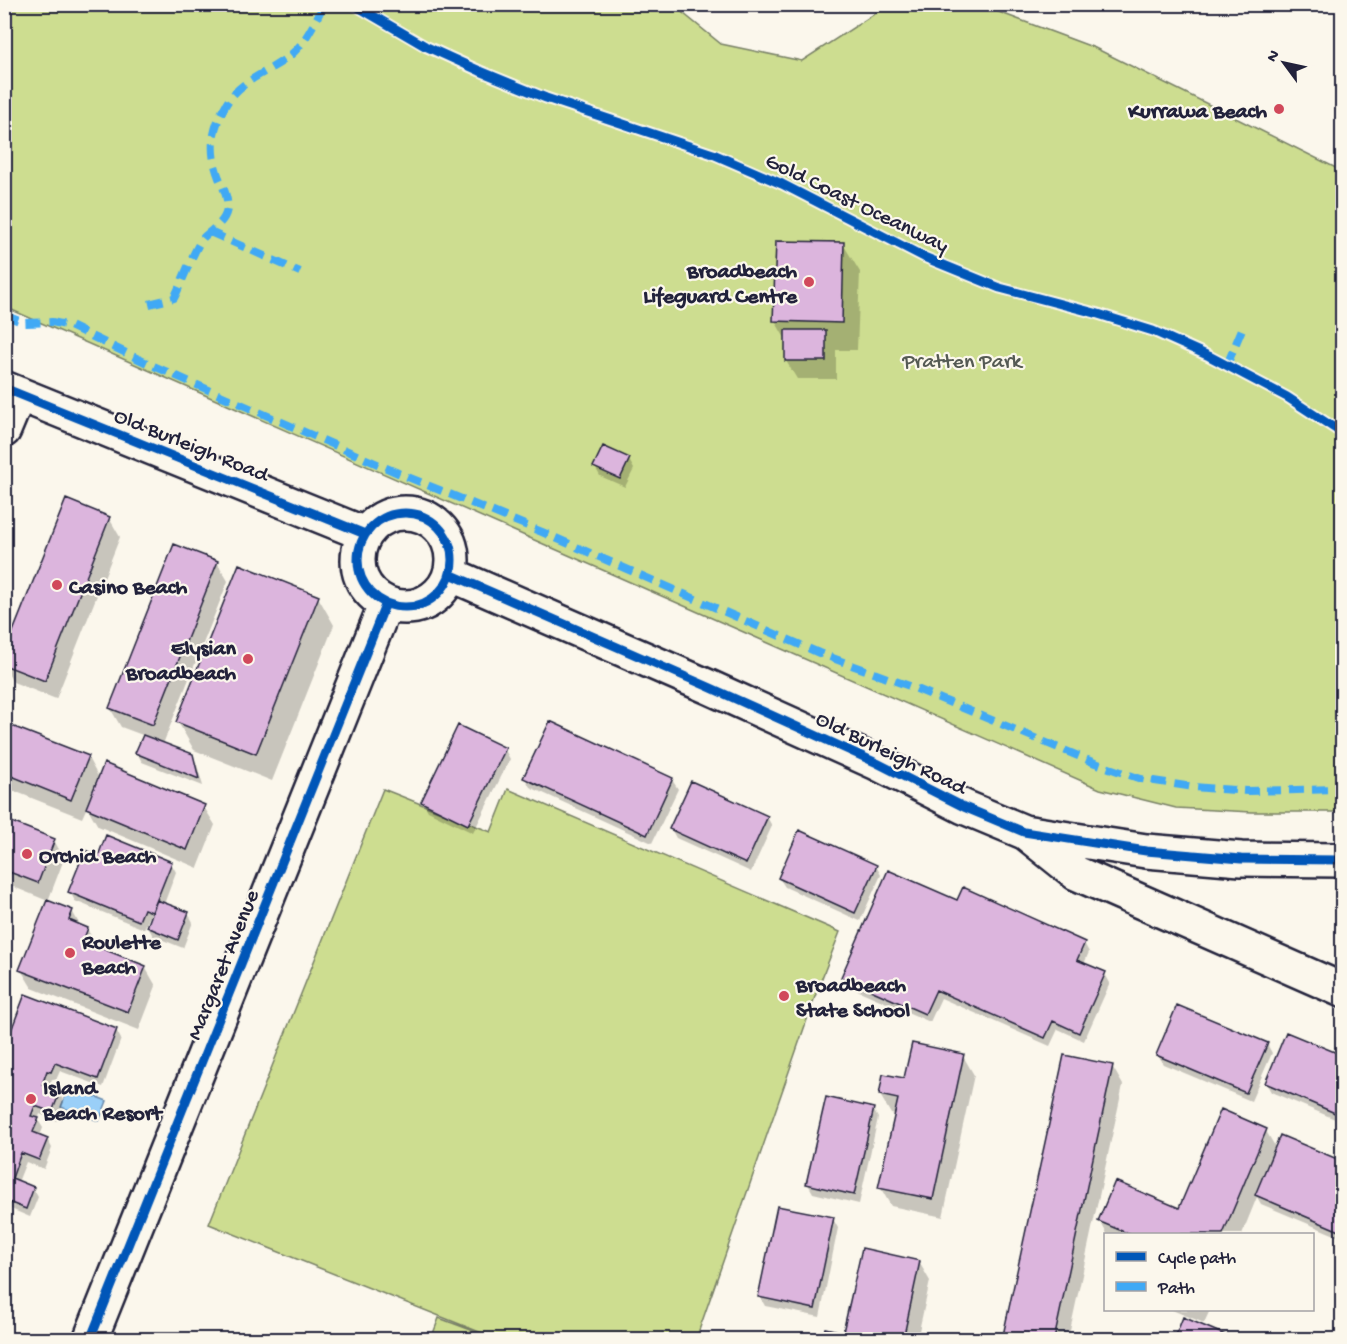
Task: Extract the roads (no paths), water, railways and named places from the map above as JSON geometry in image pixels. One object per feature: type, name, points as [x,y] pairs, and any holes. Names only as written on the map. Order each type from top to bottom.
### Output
[{"type":"street","points":[[4,430],[12,391]]},
{"type":"street","name":"Old Burleigh Road","points":[[12,391],[365,534]]},
{"type":"street","points":[[395,513],[412,513],[426,517],[442,530],[451,549],[450,574],[438,593],[425,603],[401,608],[386,603],[373,595],[362,582],[358,554],[365,534],[376,522],[395,513]]},
{"type":"street","name":"Old Burleigh Road","points":[[450,574],[709,687],[877,763],[964,807],[1024,832],[1146,851],[1241,859],[1342,860]]},
{"type":"street","name":"Margaret Avenue","points":[[90,1340],[386,603]]},
{"type":"street","name":"Old Burleigh Road","points":[[1024,832],[1076,873],[1342,990]]},
{"type":"water","points":[[69,1086],[107,1101],[99,1121],[61,1107]]},
{"type":"place","name":"Kurrawa Beach","points":[[1279,109]]},
{"type":"place","name":"Broadbeach Lifeguard Centre","points":[[809,282]]},
{"type":"place","name":"Casino Beach","points":[[57,585]]},
{"type":"place","name":"Elysian Broadbeach","points":[[248,659]]},
{"type":"place","name":"Orchid Beach","points":[[27,854]]},
{"type":"place","name":"Roulette Beach","points":[[70,953]]},
{"type":"place","name":"Broadbeach State School","points":[[784,996]]},
{"type":"place","name":"Island Beach Resort","points":[[31,1099]]},
{"type":"park label","name":"Pratten Park","points":[[962,359]]}]
